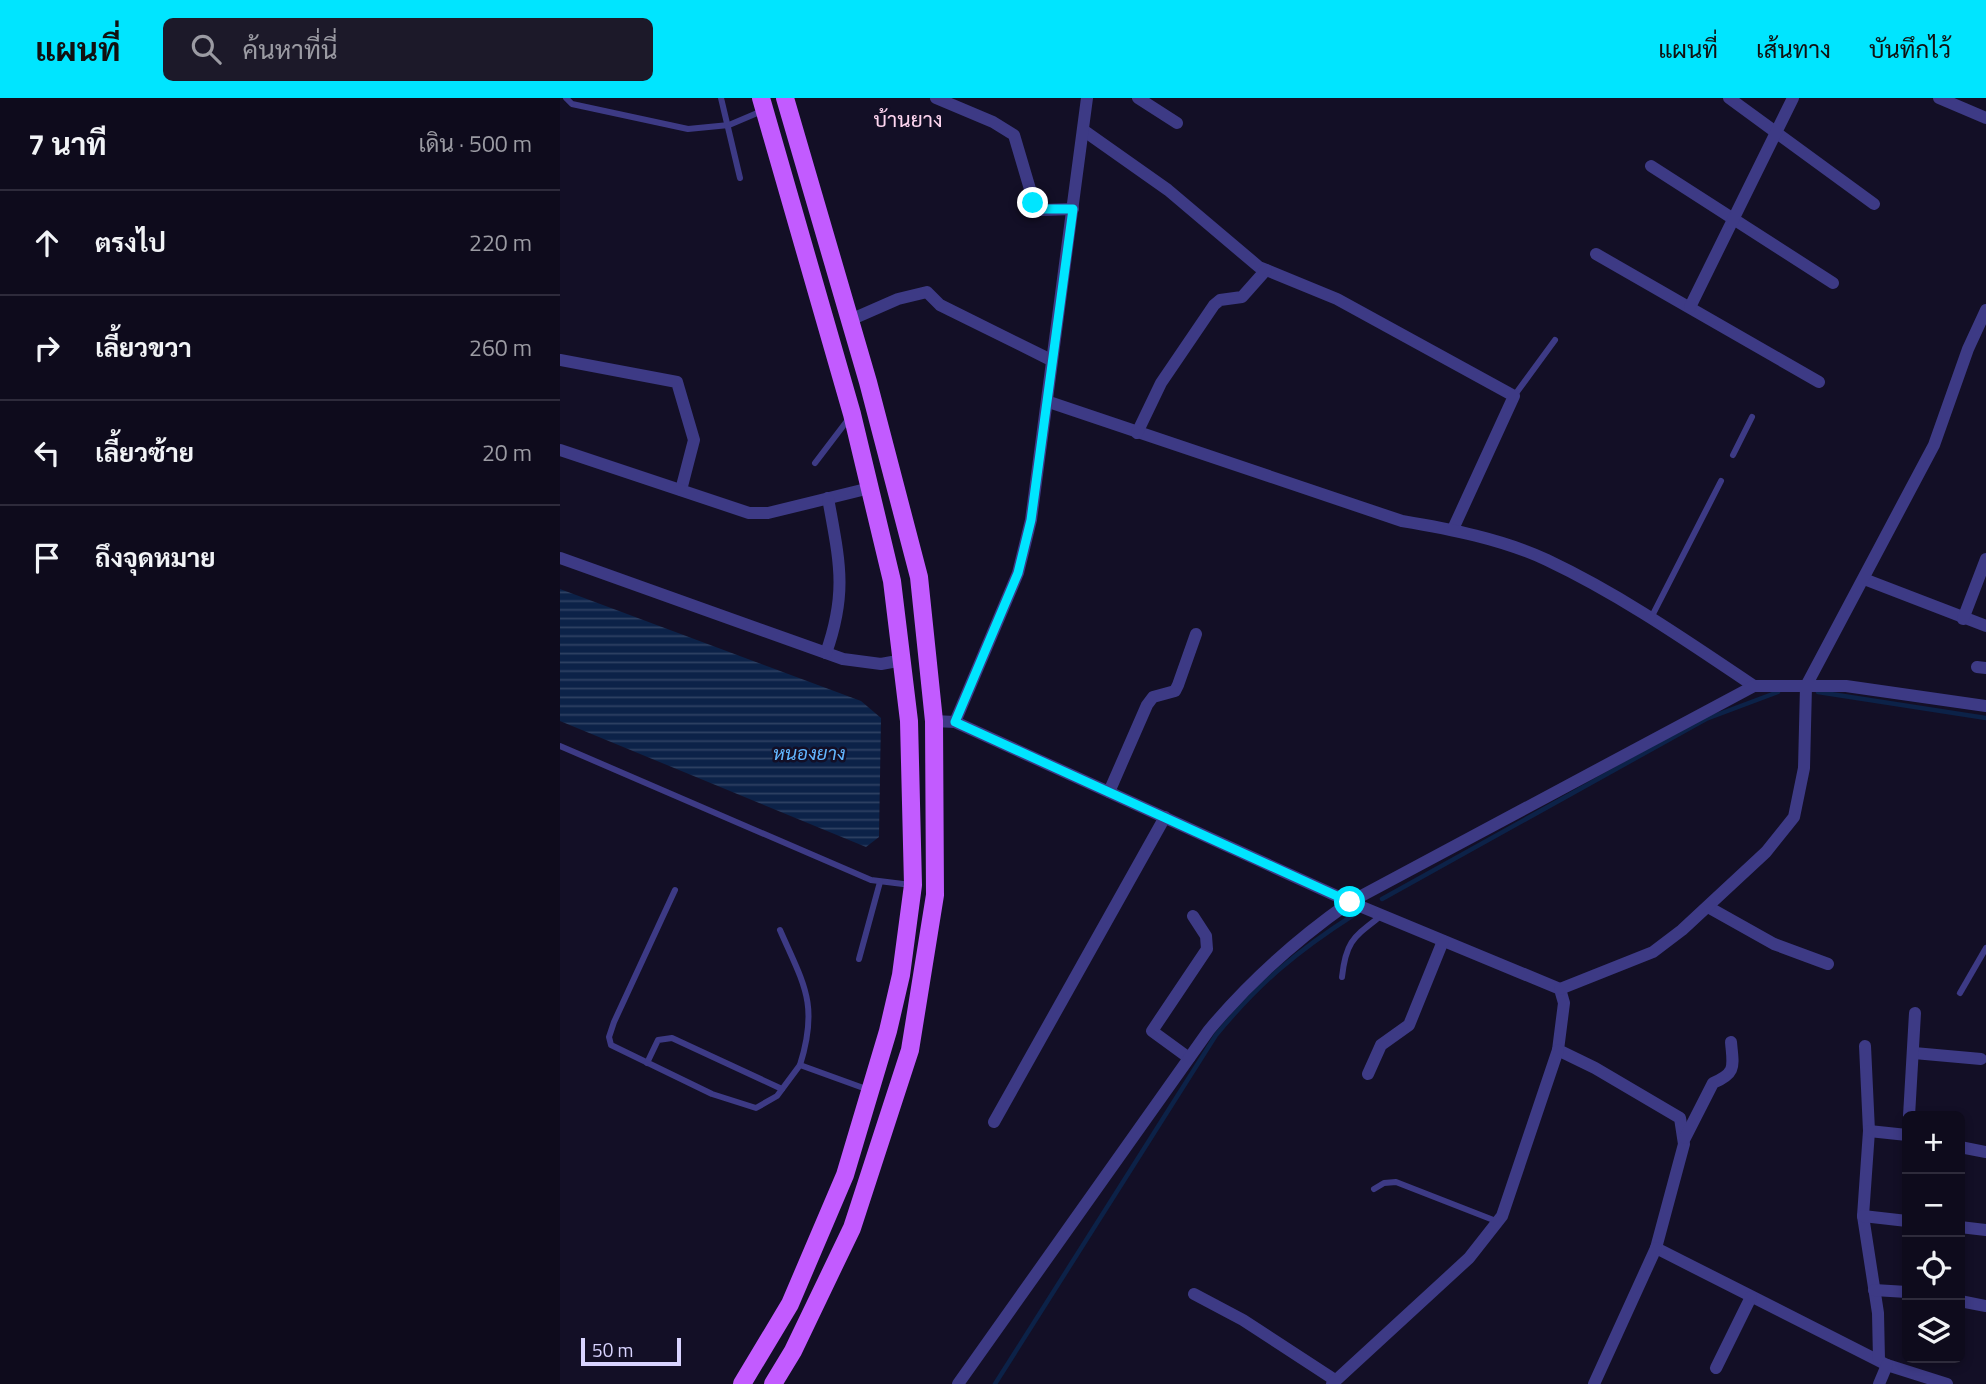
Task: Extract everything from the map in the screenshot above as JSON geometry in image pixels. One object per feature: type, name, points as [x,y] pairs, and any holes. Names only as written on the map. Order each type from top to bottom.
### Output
[{"type":"main road","points":[[773,1384],[793,1352],[852,1228],[910,1050],[934,895],[934,721],[919,577],[868,382],[785,98]]},
{"type":"main road","points":[[742,1384],[790,1304],[845,1175],[901,975],[913,885],[909,721],[892,581],[852,414],[762,104]]},
{"type":"main road","points":[[844,388],[868,382]]},
{"type":"street","points":[[936,98],[1014,135],[1035,206],[1042,209],[1073,209]]},
{"type":"street","points":[[955,722],[1018,573],[1031,520],[1049,402],[1051,360],[1087,98]]},
{"type":"street","points":[[1138,98],[1177,122]]},
{"type":"street","points":[[1729,98],[1874,204]]},
{"type":"street","points":[[1690,307],[1793,98]]},
{"type":"street","points":[[1939,98],[1986,118]]},
{"type":"street","points":[[1083,130],[1168,190],[1266,270],[1337,299],[1514,396],[1453,529]]},
{"type":"street","points":[[1651,166],[1833,283]]},
{"type":"street","points":[[1596,254],[1819,382]]},
{"type":"street","points":[[1137,433],[1161,383],[1214,305],[1220,300],[1242,297],[1266,270]]},
{"type":"street","points":[[850,320],[898,299],[927,292],[940,306],[1051,360]]},
{"type":"street","points":[[934,721],[955,722],[1350,902],[1560,989],[1653,952],[1708,907],[1766,852],[1794,817],[1804,768],[1806,686],[1934,445],[1968,349],[1986,310]]},
{"type":"street","points":[[560,360],[677,382],[694,440],[681,490]]},
{"type":"street","points":[[1049,402],[1402,521],[1453,529],[1545,559],[1651,618],[1754,686]]},
{"type":"street","points":[[560,450],[749,513],[768,513],[870,488]]},
{"type":"street","points":[[826,653],[837,620],[842,587],[828,498]]},
{"type":"street","points":[[560,558],[843,659],[881,664],[903,660]]},
{"type":"street","points":[[1963,620],[1986,559]]},
{"type":"street","points":[[1864,579],[1963,620],[1986,626]]},
{"type":"street","points":[[1109,792],[1147,705],[1153,697],[1175,691],[1196,634]]},
{"type":"street","points":[[958,1384],[1189,1058],[1243,989],[1302,936],[1350,902],[1754,686],[1846,686],[1986,706]]},
{"type":"street","points":[[994,1122],[1165,817]]},
{"type":"street","points":[[1708,907],[1774,944],[1828,964]]},
{"type":"street","points":[[1189,1058],[1152,1031],[1207,949],[1206,936],[1193,916]]},
{"type":"street","points":[[1368,1074],[1384,1041],[1409,1025],[1443,941]]},
{"type":"street","points":[[1194,1294],[1243,1320],[1333,1382],[1469,1258],[1498,1222],[1558,1050],[1563,1003],[1560,989]]},
{"type":"street","points":[[1909,1111],[1915,1013]]},
{"type":"street","points":[[1594,1384],[1657,1248],[1685,1138],[1713,1083],[1726,1078],[1731,1072],[1731,1042]]},
{"type":"street","points":[[1865,1046],[1870,1130],[1863,1216],[1883,1362],[1879,1384]]},
{"type":"street","points":[[1558,1050],[1595,1068],[1680,1118],[1685,1138]]},
{"type":"street","points":[[1913,1053],[1981,1059]]},
{"type":"street","points":[[1870,1130],[1902,1134]]},
{"type":"street","points":[[1965,1148],[1986,1152]]},
{"type":"street","points":[[1863,1216],[1902,1220]]},
{"type":"street","points":[[1965,1228],[1986,1230]]},
{"type":"street","points":[[1657,1248],[1883,1362],[1947,1384]]},
{"type":"street","points":[[1874,1290],[1902,1292]]},
{"type":"street","points":[[1716,1368],[1751,1297]]},
{"type":"street","points":[[1965,1302],[1986,1306]]},
{"type":"lane","points":[[566,98],[572,104],[688,129],[729,125],[762,104]]},
{"type":"lane","points":[[721,98],[740,178]]},
{"type":"lane","points":[[1514,396],[1555,340]]},
{"type":"lane","points":[[815,463],[852,414]]},
{"type":"lane","points":[[1734,455],[1752,417]]},
{"type":"lane","points":[[1651,618],[1721,481]]},
{"type":"lane","points":[[560,746],[880,882],[913,885]]},
{"type":"lane","points":[[859,959],[880,882]]},
{"type":"lane","points":[[675,890],[609,1037],[611,1045],[742,1106],[756,1108],[766,1105],[782,1089],[800,1065],[810,1025],[810,1006],[803,982],[780,930]]},
{"type":"lane","points":[[1342,977],[1344,955],[1351,939],[1382,915]]},
{"type":"lane","points":[[1960,993],[1986,948]]},
{"type":"lane","points":[[647,1063],[658,1040],[667,1037],[782,1089]]},
{"type":"lane","points":[[800,1065],[870,1091]]},
{"type":"lane","points":[[1374,1189],[1384,1183],[1404,1184],[1498,1222]]},
{"type":"water","name":"หนองยาง","points":[[560,589],[861,701],[881,718],[879,837],[866,847],[560,721]]},
{"type":"waterway","points":[[1382,899],[1706,719],[1778,692]]},
{"type":"waterway","points":[[1818,692],[1986,718]]},
{"type":"waterway","points":[[995,1384],[1216,1035],[1280,968],[1355,914]]},
{"type":"district","name":"บ้านยาง","points":[[908,119]]},
{"type":"route","points":[[1033,203],[1042,209],[1073,209],[1051,360],[1049,402],[1031,520],[1018,573],[955,722],[1350,902]]}]
